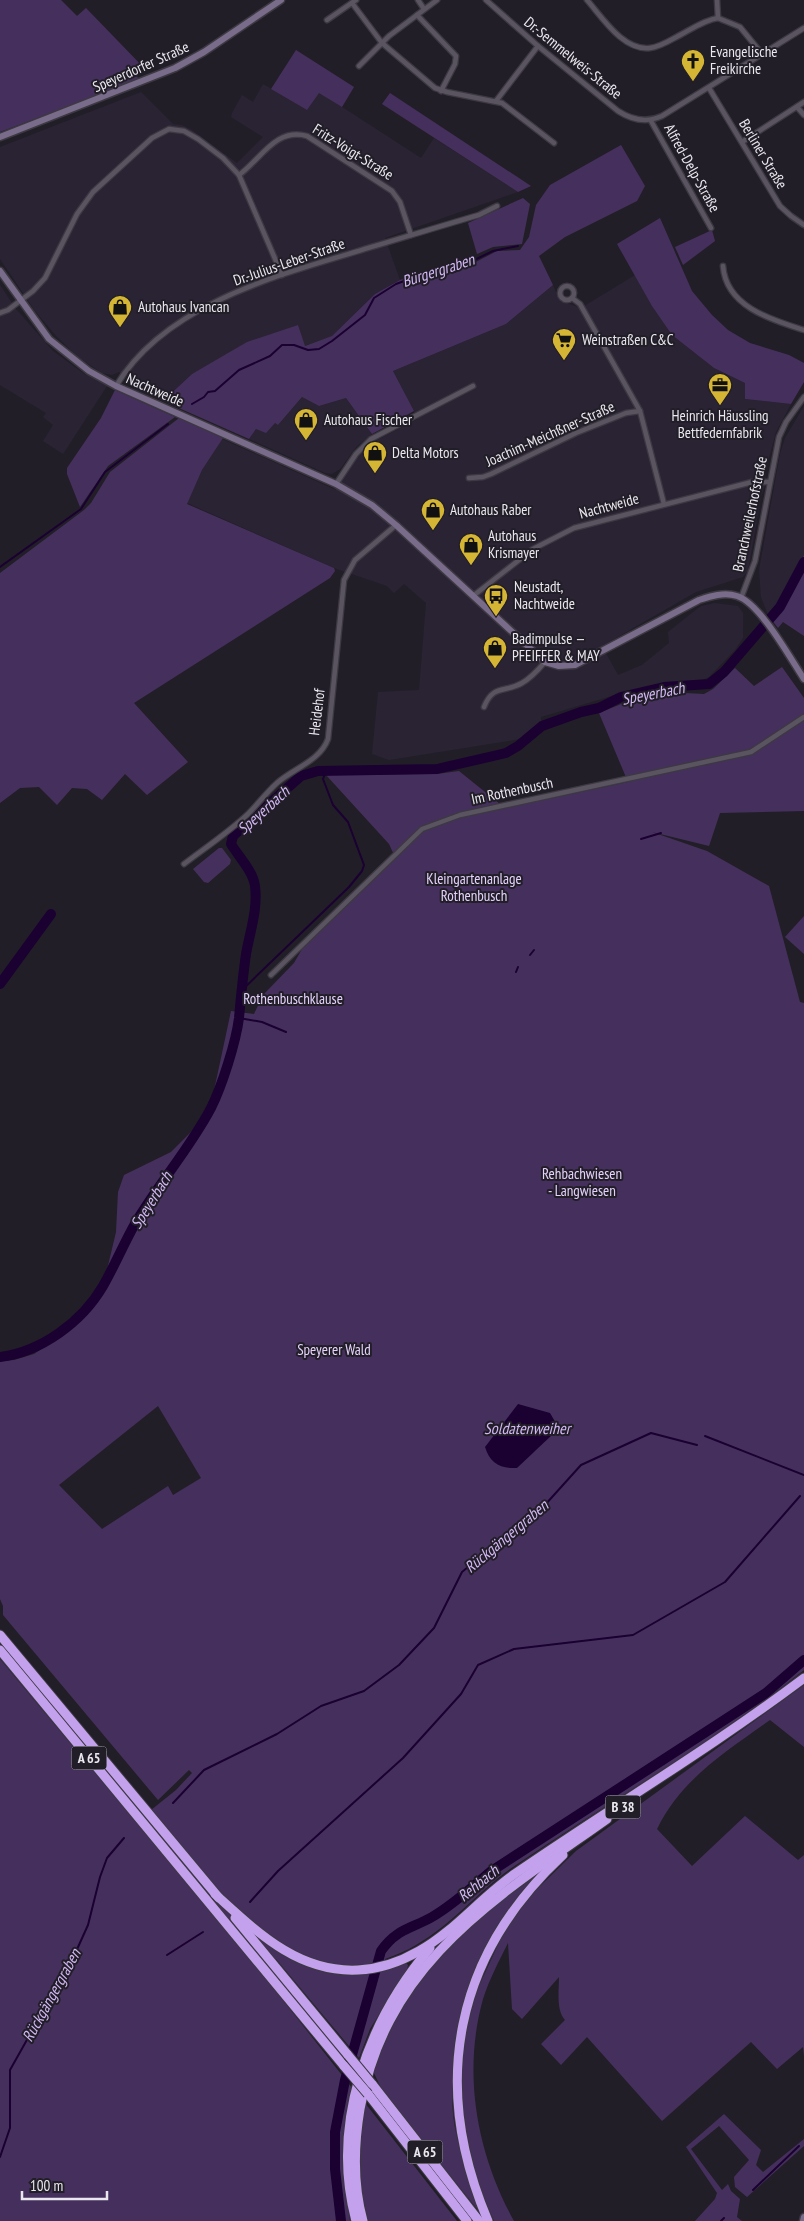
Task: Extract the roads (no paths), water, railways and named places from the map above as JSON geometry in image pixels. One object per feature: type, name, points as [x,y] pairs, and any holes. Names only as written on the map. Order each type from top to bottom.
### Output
[{"type":"highway","name":"A 65","points":[[0,1635],[372,2084],[479,2221]]},
{"type":"highway","name":"A 65","points":[[0,1650],[368,2094],[467,2221]]},
{"type":"highway","name":"B 38","points":[[585,1834],[804,1678]]},
{"type":"highway","points":[[356,2221],[349,2184],[352,2108],[362,2066],[375,2032],[395,1995],[416,1965],[444,1934],[512,1875],[690,1758]]},
{"type":"highway","points":[[363,2221],[356,2171],[359,2114],[374,2054],[394,2012],[432,1959],[464,1925],[528,1874],[585,1834]]},
{"type":"highway","points":[[488,2221],[469,2168],[459,2116],[458,2061],[466,2008],[486,1954],[510,1914],[540,1878],[585,1834]]},
{"type":"highway","points":[[215,1894],[266,1939],[291,1955],[329,1968],[349,1970],[384,1966],[411,1955],[444,1934]]},
{"type":"highway","points":[[454,2203],[463,2221]]},
{"type":"street","name":"Speyerdorfer Straße","points":[[0,136],[175,68],[204,52],[281,0]]},
{"type":"street","points":[[418,0],[424,9]]},
{"type":"street","points":[[359,66],[382,43],[437,0]]},
{"type":"street","name":"Dr.-Semmelweis-Straße","points":[[486,0],[538,46],[618,111],[630,117],[651,120]]},
{"type":"street","points":[[587,0],[624,39],[633,45],[646,48],[661,45],[699,25],[718,18],[740,28],[763,55]]},
{"type":"street","points":[[717,0],[718,18]]},
{"type":"street","points":[[327,20],[354,1],[382,43],[424,79],[441,91],[496,100],[510,108],[554,143]]},
{"type":"street","points":[[417,15],[456,56],[455,64],[441,91]]},
{"type":"street","points":[[651,120],[709,88],[804,28]]},
{"type":"street","points":[[496,100],[538,46]]},
{"type":"street","name":"Berliner Straße","points":[[709,88],[780,206],[790,216],[804,225]]},
{"type":"street","points":[[742,142],[804,102]]},
{"type":"street","points":[[797,107],[804,115]]},
{"type":"street","name":"Alfred-Delp-Straße","points":[[651,120],[711,228]]},
{"type":"street","points":[[0,313],[21,301],[45,278],[77,214],[93,192],[136,152],[161,132],[176,129],[192,135],[223,158],[239,175],[282,275]]},
{"type":"street","name":"Fritz-Voigt-Straße","points":[[239,175],[281,137],[292,133],[307,136],[392,191],[400,202],[411,235]]},
{"type":"street","name":"Dr.-Julius-Leber-Straße","points":[[116,386],[136,357],[171,328],[227,297],[282,275],[478,215],[497,206]]},
{"type":"street","points":[[724,266],[724,274],[729,284],[748,307],[772,320],[804,330]]},
{"type":"street","name":"Nachtweide","points":[[0,271],[54,344],[89,372],[116,386],[336,484],[372,505],[545,662]]},
{"type":"street","points":[[572,298],[580,304],[640,411],[664,504]]},
{"type":"street","points":[[336,484],[356,454],[371,439],[474,386]]},
{"type":"street","name":"Branchweilerhofstraße","points":[[741,598],[755,561],[779,437],[786,422],[804,397]]},
{"type":"street","name":"Joachim-Meichßner-Straße","points":[[469,478],[483,477],[491,474],[576,432],[626,413],[640,411]]},
{"type":"street","name":"Nachtweide","points":[[473,596],[533,549],[583,525],[752,482],[769,482]]},
{"type":"street","name":"Heidehof","points":[[184,864],[247,815],[276,784],[296,768],[318,756],[324,748],[328,739],[344,580],[355,560],[396,525]]},
{"type":"street","points":[[484,707],[488,698],[495,691],[521,684],[545,662],[560,666],[575,665],[699,600],[723,594],[741,598],[752,605],[763,618],[804,679]]},
{"type":"street","name":"Im Rothenbusch","points":[[271,975],[422,829],[460,815],[751,752],[804,717]]},
{"type":"street","points":[[803,2221],[804,2217]]},
{"type":"water","name":"Soldatenweiher","points":[[518,1404],[550,1413],[557,1425],[552,1435],[517,1468],[501,1466],[493,1461],[485,1447]]},
{"type":"waterway","name":"Bürgergraben","points":[[192,404],[204,397],[208,392],[215,391],[239,370],[270,356],[282,345],[294,345],[308,350],[319,349],[365,315],[374,298],[396,284],[426,273],[466,264],[493,251],[518,246]]},
{"type":"waterway","name":"Bürgergraben","points":[[0,567],[81,509],[105,472],[168,424]]},
{"type":"waterway","name":"Speyerbach","points":[[0,1357],[15,1354],[45,1342],[84,1312],[103,1286],[136,1222],[154,1193],[203,1123],[220,1088],[235,1039],[239,1018],[246,954],[256,895],[254,880],[231,844],[233,836],[301,776],[318,771],[437,769],[506,753],[518,746],[542,726],[581,712],[599,708],[621,697],[664,687],[709,684],[724,672],[780,607],[804,562]]},
{"type":"waterway","points":[[241,991],[349,887],[362,871],[364,865],[348,822],[333,805],[323,779],[326,771]]},
{"type":"waterway","points":[[641,839],[661,833]]},
{"type":"waterway","points":[[0,984],[51,914]]},
{"type":"waterway","points":[[530,955],[534,950]]},
{"type":"waterway","points":[[516,972],[518,967]]},
{"type":"waterway","points":[[239,1018],[262,1022],[286,1032]]},
{"type":"waterway","name":"Rückgängergraben","points":[[173,1803],[204,1770],[277,1734],[321,1706],[364,1691],[399,1665],[434,1628],[462,1572],[534,1512],[544,1506],[581,1465],[651,1433],[697,1445]]},
{"type":"waterway","name":"Rückgängergraben","points":[[705,1436],[804,1475]]},
{"type":"waterway","points":[[250,1902],[278,1871],[403,1758],[461,1694],[478,1665],[514,1649],[633,1635],[725,1582],[800,1496]]},
{"type":"waterway","name":"Rehbach","points":[[341,2221],[335,2169],[335,2132],[345,2080],[381,1951],[392,1938],[440,1912],[490,1872],[766,1693],[804,1660]]},
{"type":"waterway","name":"Rückgängergraben","points":[[0,2157],[10,2128],[10,2070],[74,1956],[88,1925],[100,1877],[107,1858],[124,1838]]},
{"type":"waterway","points":[[167,1955],[203,1932]]},
{"type":"waterway","points":[[753,2190],[799,2146]]},
{"type":"waterway","points":[[721,2221],[724,2218]]},
{"type":"place","name":"Evangelische Freikirche","points":[[693,82]]},
{"type":"place","name":"Autohaus Ivancan","points":[[120,328]]},
{"type":"place","name":"Weinstraßen C&C","points":[[564,361]]},
{"type":"place","name":"Heinrich Häussling Bettfedernfabrik","points":[[720,406]]},
{"type":"place","name":"Autohaus Fischer","points":[[306,441]]},
{"type":"place","name":"Delta Motors","points":[[375,474]]},
{"type":"place","name":"Autohaus Raber","points":[[433,531]]},
{"type":"place","name":"Autohaus Krismayer","points":[[471,566]]},
{"type":"place","name":"Neustadt, Nachtweide","points":[[496,617]]},
{"type":"place","name":"Badimpulse — PFEIFFER & MAY","points":[[495,669]]},
{"type":"park label","name":"Kleingartenanlage Rothenbusch","points":[[474,888]]},
{"type":"park label","name":"Rothenbuschklause","points":[[293,999]]},
{"type":"park label","name":"Rehbachwiesen - Langwiesen","points":[[582,1182]]},
{"type":"park label","name":"Speyerer Wald","points":[[334,1350]]}]
